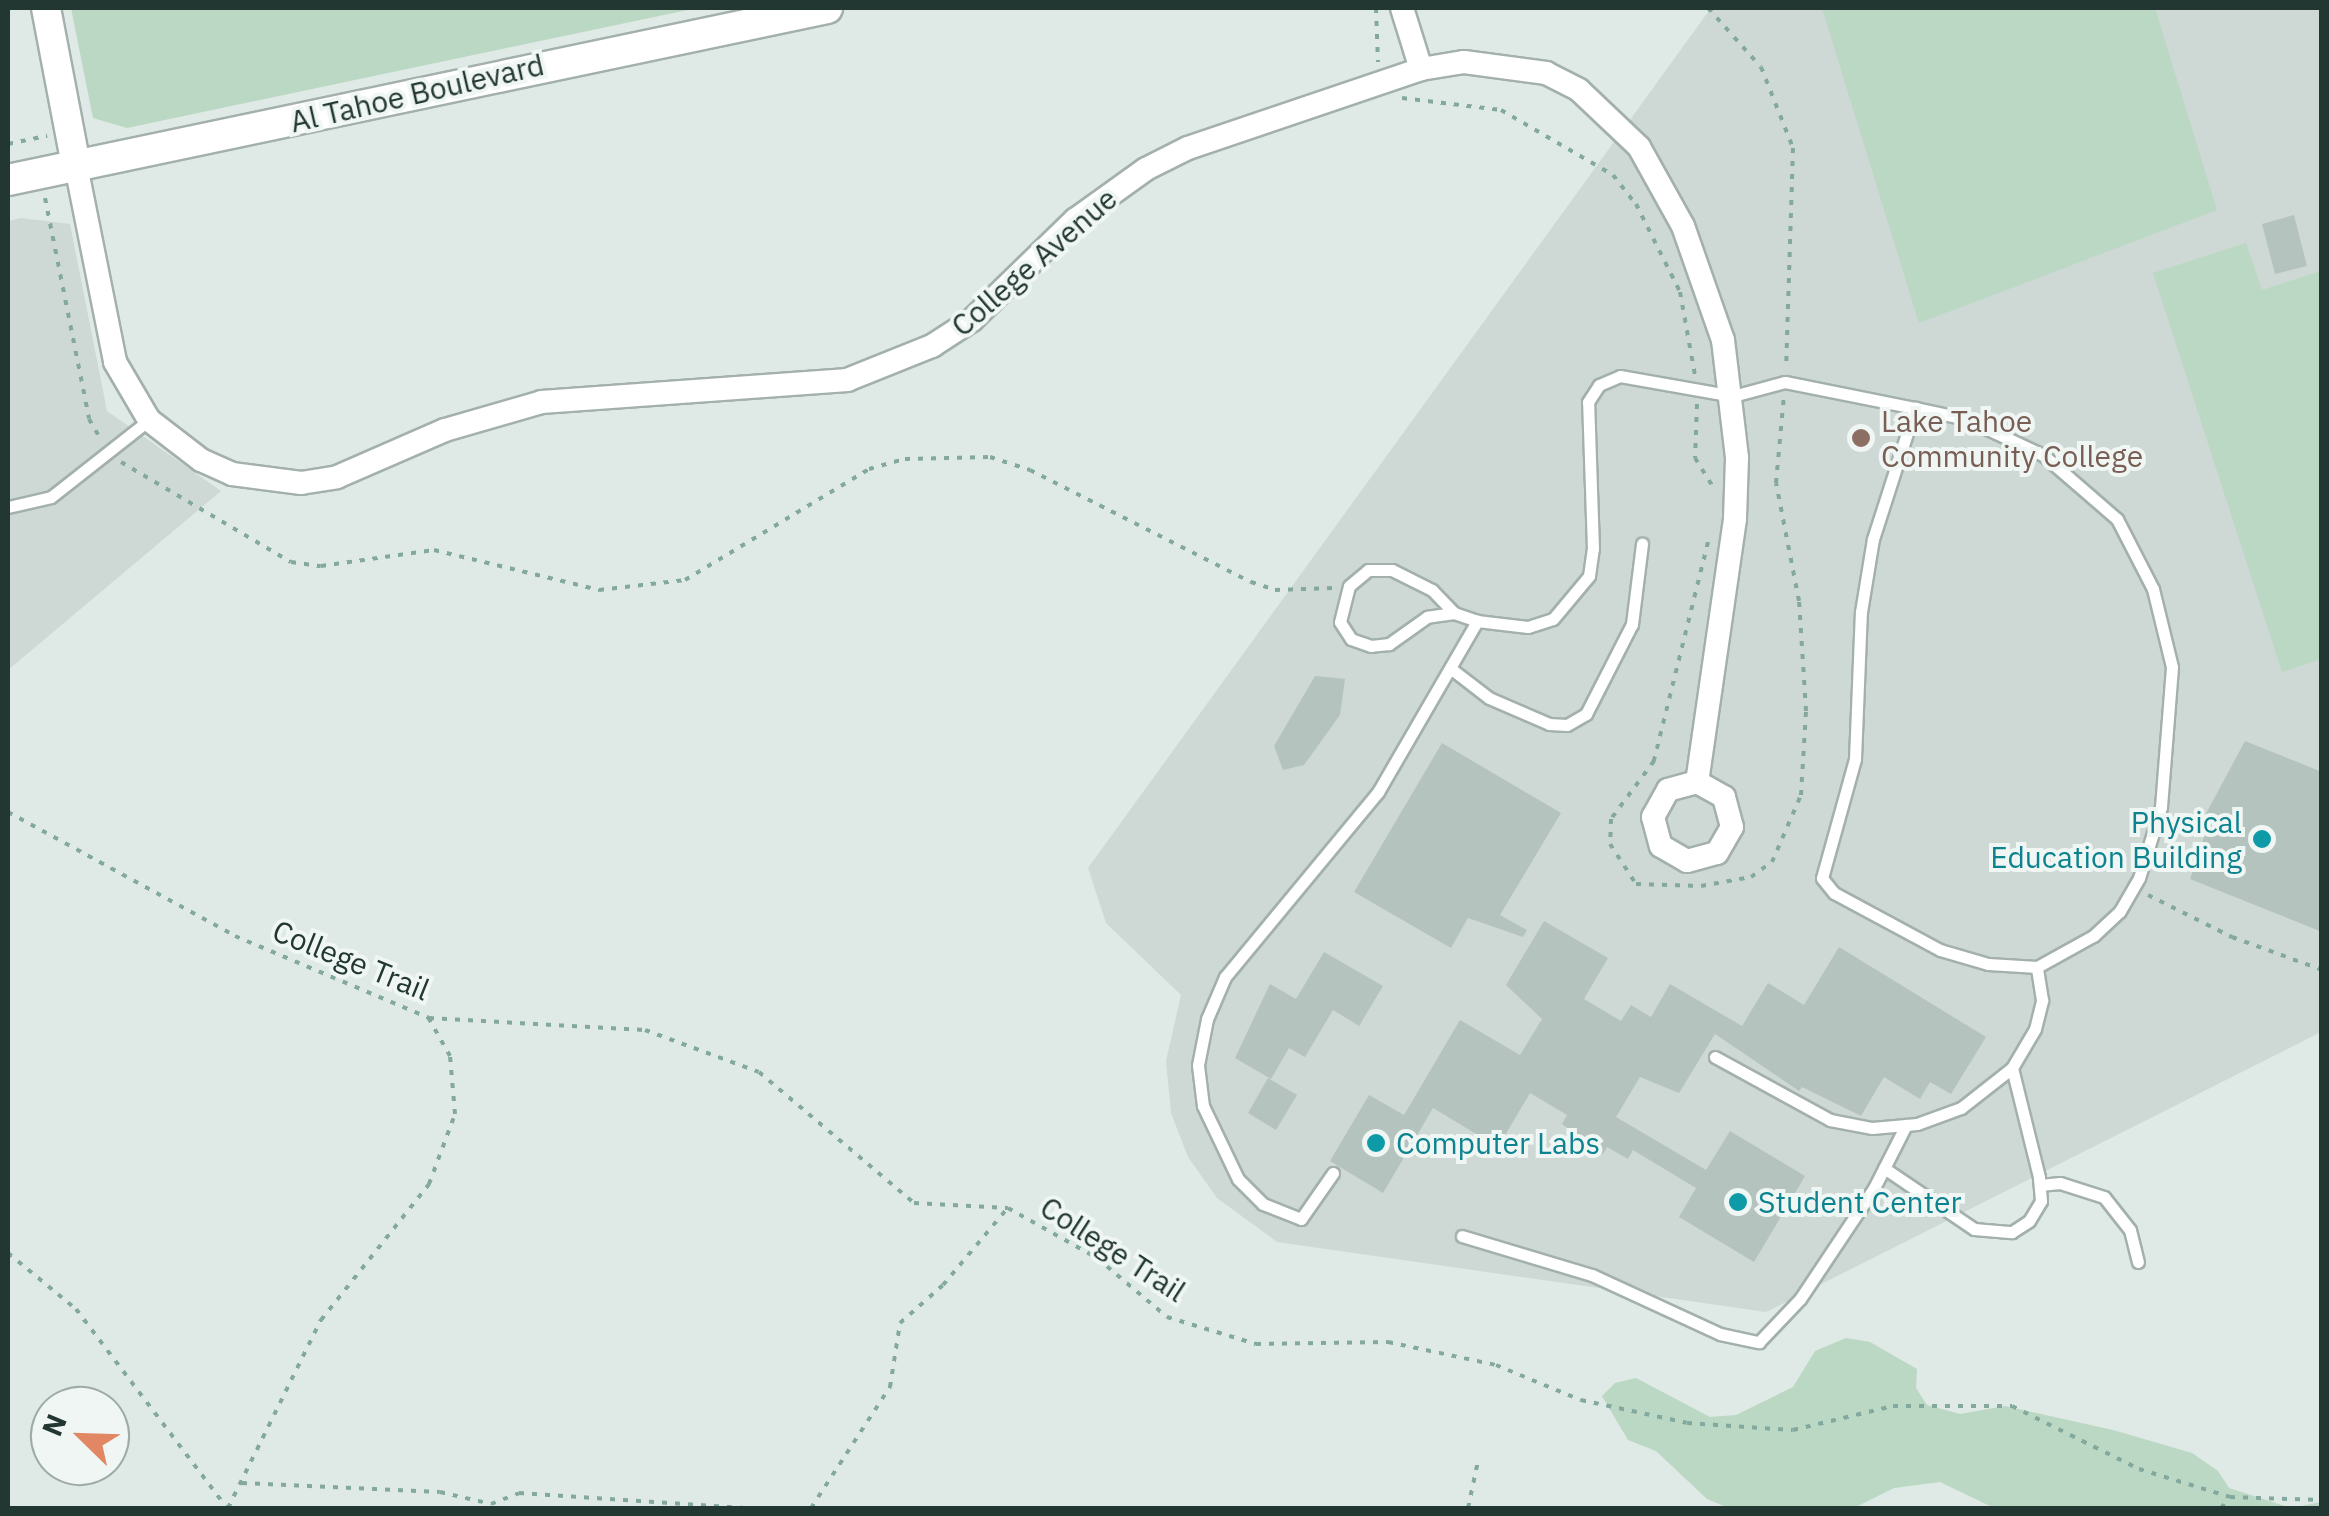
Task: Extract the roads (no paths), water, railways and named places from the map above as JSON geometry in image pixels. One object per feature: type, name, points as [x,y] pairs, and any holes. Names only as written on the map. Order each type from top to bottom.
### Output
[{"type":"main road","name":"Al Tahoe Boulevard","points":[[8,180],[827,8]]},
{"type":"street","points":[[46,8],[76,166]]},
{"type":"street","points":[[1402,8],[1422,69]]},
{"type":"street","name":"College Avenue","points":[[76,166],[115,362],[149,420],[201,460],[232,474],[301,482],[336,476],[445,430],[542,402],[847,380],[932,346],[972,320],[1075,220],[1146,169],[1234,130],[1422,69],[1464,62],[1546,74],[1611,117],[1639,146],[1682,226],[1723,340],[1733,396],[1735,519],[1697,782]]},
{"type":"lane","points":[[1454,613],[1427,617],[1389,644],[1370,646],[1351,639],[1340,622],[1348,586],[1368,570],[1392,570],[1432,590],[1454,613],[1476,621],[1528,627],[1553,619],[1589,576],[1593,549],[1584,424],[1599,384],[1620,376],[1652,377],[1733,396],[1785,382],[1915,408],[1966,419],[2044,455],[2117,520],[2153,589],[2172,667],[2171,743],[2161,807],[2139,878],[2120,912],[2093,936],[2037,967],[1988,964],[1940,950],[1834,894],[1822,878],[1855,759],[1861,612],[1873,539],[1915,408]]},
{"type":"lane","points":[[8,507],[51,497],[149,420]]},
{"type":"lane","points":[[1454,671],[1489,698],[1549,724],[1567,725],[1586,714],[1617,664],[1632,624],[1642,544]]},
{"type":"lane","points":[[1333,1173],[1301,1219],[1263,1204],[1238,1179],[1203,1106],[1198,1065],[1207,1019],[1225,977],[1378,792],[1454,671],[1476,621]]},
{"type":"lane","points":[[1716,1057],[1830,1120],[1872,1128],[1906,1125],[1962,1108],[2012,1068],[2035,1029],[2042,1000],[2037,967]]},
{"type":"lane","points":[[1884,1168],[1974,1229],[2012,1232],[2029,1221],[2041,1200],[2040,1185],[2012,1068]]},
{"type":"lane","points":[[1462,1236],[1592,1276],[1720,1334],[1758,1342],[1800,1299],[1884,1168],[1906,1125]]},
{"type":"lane","points":[[2040,1185],[2060,1183],[2104,1198],[2130,1230],[2138,1262]]},
{"type":"place","name":"Lake Tahoe Community College","points":[[1861,438]]},
{"type":"place","name":"Physical Education Building","points":[[2262,839]]},
{"type":"place","name":"Computer Labs","points":[[1376,1143]]},
{"type":"place","name":"Student Center","points":[[1738,1202]]}]
